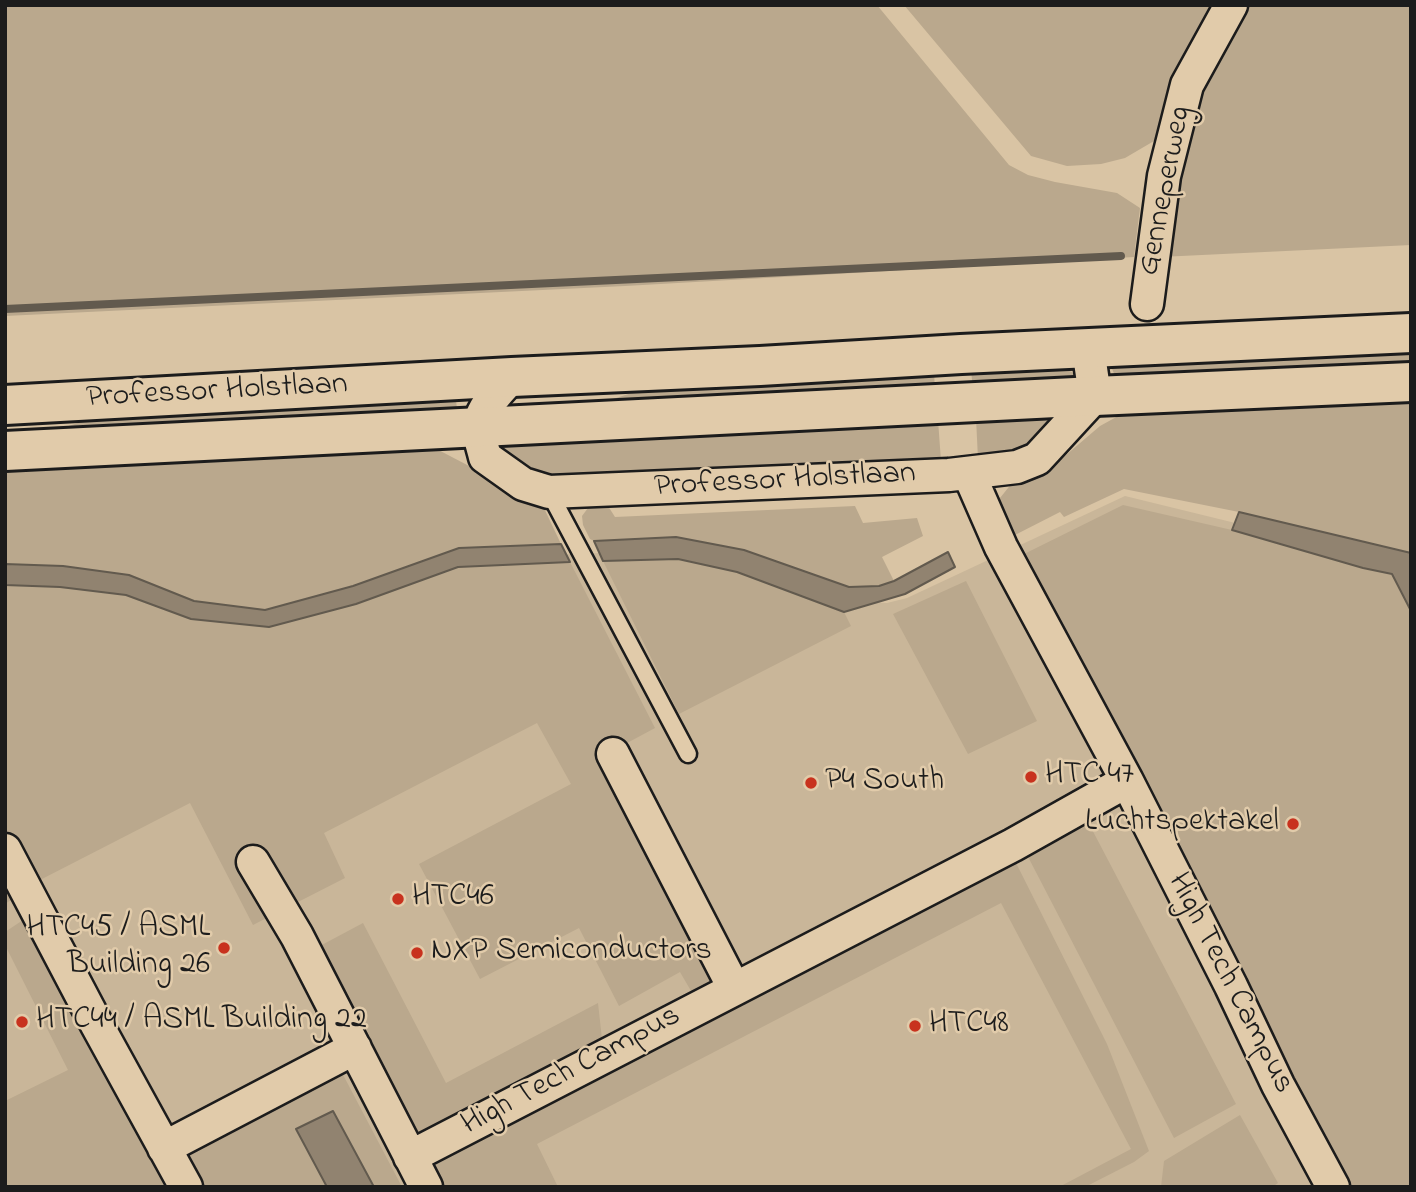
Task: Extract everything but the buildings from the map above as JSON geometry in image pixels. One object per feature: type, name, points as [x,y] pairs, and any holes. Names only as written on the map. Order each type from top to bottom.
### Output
[{"type":"main road","name":"Professor Holstlaan","points":[[5,405],[1411,333]]},
{"type":"main road","name":"Professor Holstlaan","points":[[5,451],[1095,396],[1411,383]]},
{"type":"street","name":"Genneperweg","points":[[1147,304],[1164,176],[1187,85],[1231,5]]},
{"type":"street","points":[[1088,348],[1095,396]]},
{"type":"street","points":[[479,427],[483,415],[498,392],[512,377]]},
{"type":"street","name":"Professor Holstlaan","points":[[479,427],[485,457],[523,484],[549,492],[969,474],[1017,467],[1037,459],[1095,396]]},
{"type":"street","name":"High Tech Campus","points":[[969,474],[1001,547],[1127,781],[1278,1085],[1333,1187]]},
{"type":"street","points":[[613,754],[734,988]]},
{"type":"street","name":"High Tech Campus","points":[[410,1157],[1013,845],[1127,781]]},
{"type":"street","points":[[5,850],[186,1187]]},
{"type":"street","points":[[253,862],[297,936],[426,1187]]},
{"type":"street","points":[[164,1148],[355,1048]]},
{"type":"lane","points":[[549,492],[688,754]]},
{"type":"shaded area","points":[[5,5],[877,5],[1009,165],[1028,175],[1055,182],[1117,193],[1140,208],[1134,257],[625,286],[5,316]]},
{"type":"shaded area","points":[[904,5],[1218,5],[1188,59],[1154,141],[1125,158],[1101,164],[1067,166],[1031,156]]},
{"type":"shaded area","points":[[1241,5],[1411,5],[1411,245],[1160,257],[1191,108]]},
{"type":"shaded area","points":[[1411,349],[1411,369],[1118,383],[1110,364]]},
{"type":"shaded area","points":[[1054,365],[1072,372],[1082,385],[973,390],[971,370]]},
{"type":"shaded area","points":[[934,371],[935,391],[519,407],[528,403],[613,399],[656,385]]},
{"type":"shaded area","points":[[455,393],[458,416],[5,440],[5,432],[59,429],[107,414]]},
{"type":"shaded area","points":[[1411,395],[1411,553],[1239,512],[1124,489],[1064,517],[1060,512],[1013,536],[1001,513],[1000,498],[1012,483],[1039,476],[1100,426],[1120,415],[1140,409]]},
{"type":"shaded area","points":[[1066,415],[1032,448],[978,459],[976,418]]},
{"type":"shaded area","points":[[938,420],[941,461],[561,481],[523,467],[502,447],[504,442]]},
{"type":"shaded area","points":[[427,444],[471,467],[515,499],[542,504],[561,544],[459,548],[353,586],[265,610],[194,601],[129,575],[63,566],[5,564],[5,466]]},
{"type":"shaded area","points":[[1125,496],[1411,566],[1411,1187],[5,1187],[5,577],[676,550],[844,601],[887,603],[907,598]]},
{"type":"shaded area","points":[[598,504],[608,506],[615,517],[855,506],[863,523],[917,518],[923,536],[882,557],[894,581],[879,586],[849,587],[744,550],[676,537],[594,541],[590,539],[583,525],[582,516],[588,508]]},
{"type":"shaded area","points":[[1123,505],[1232,530],[1392,574],[1411,611],[1411,1187],[1342,1187],[1022,555]]},
{"type":"shaded area","points":[[1239,512],[1411,553],[1411,611],[1392,574],[1232,530]]},
{"type":"shaded area","points":[[676,537],[744,550],[849,587],[879,586],[894,581],[948,552],[955,567],[905,594],[844,612],[737,572],[678,559],[603,561],[594,541]]},
{"type":"shaded area","points":[[561,544],[570,562],[458,567],[356,604],[269,627],[191,619],[126,595],[60,587],[5,585],[5,564],[63,566],[129,575],[194,601],[265,610],[353,586],[459,548]]},
{"type":"shaded area","points":[[677,559],[737,572],[844,612],[851,626],[679,714],[603,561]]},
{"type":"shaded area","points":[[570,562],[655,728],[601,757],[715,982],[694,996],[680,972],[619,1006],[579,928],[480,979],[419,864],[571,784],[537,723],[324,833],[345,878],[253,925],[190,803],[40,880],[5,904],[5,585],[60,587],[126,595],[191,619],[269,627],[356,604],[458,567]]},
{"type":"shaded area","points":[[966,581],[1037,721],[968,754],[893,614]]},
{"type":"shaded area","points":[[1087,820],[1236,1104],[1174,1138],[1025,851]]},
{"type":"shaded area","points":[[1014,859],[1107,1044],[1149,1151],[1134,1162],[1085,1187],[1059,1187],[1131,1149],[1001,903],[537,1144],[558,1187],[434,1187],[425,1169],[438,1156]]},
{"type":"shaded area","points":[[26,918],[168,1187],[5,1187],[5,1101],[68,1070],[5,945],[5,932]]},
{"type":"shaded area","points":[[363,923],[446,1083],[598,1003],[602,1039],[416,1136],[318,947]]},
{"type":"shaded area","points":[[340,1069],[402,1187],[374,1187],[333,1111],[296,1129],[327,1187],[198,1187],[180,1153]]},
{"type":"shaded area","points":[[333,1111],[374,1187],[327,1187],[296,1129]]},
{"type":"shaded area","points":[[1240,1115],[1278,1183],[1272,1187],[1161,1187],[1164,1161]]},
{"type":"waterway","points":[[5,309],[1121,256]]},
{"type":"place","name":"HTC 47","points":[[1031,777]]},
{"type":"place","name":"P4 South","points":[[811,783]]},
{"type":"place","name":"Luchtspektakel","points":[[1293,824]]},
{"type":"place","name":"HTC46","points":[[398,899]]},
{"type":"place","name":"HTC45 / ASML Building 26","points":[[224,948]]},
{"type":"place","name":"NXP Semiconductors","points":[[417,953]]},
{"type":"place","name":"HTC44 / ASML Building 22","points":[[22,1022]]},
{"type":"place","name":"HTC48","points":[[915,1026]]}]
